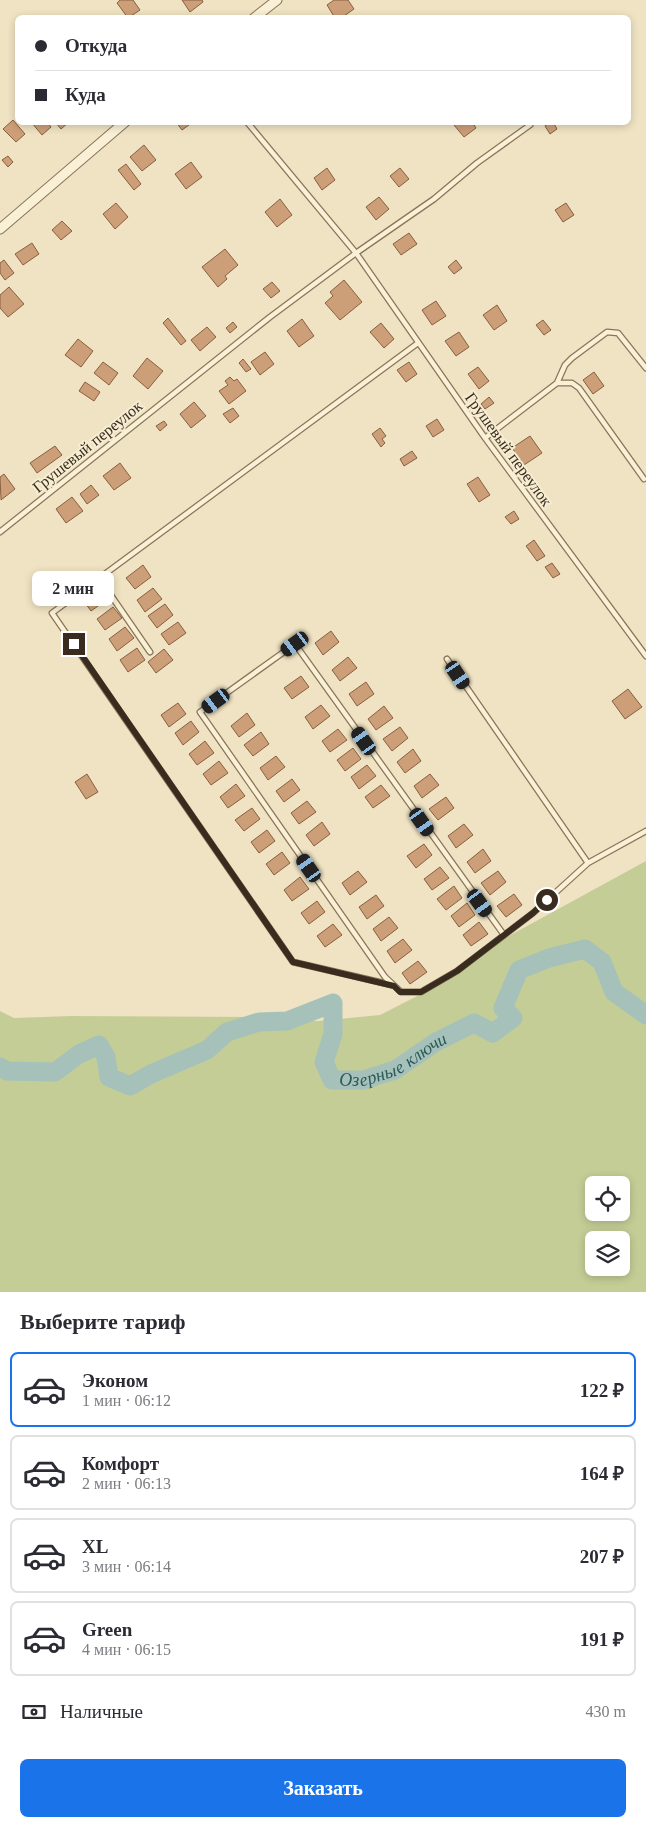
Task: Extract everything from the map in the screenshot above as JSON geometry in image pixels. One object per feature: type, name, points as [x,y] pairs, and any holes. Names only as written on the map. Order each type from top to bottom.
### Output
[{"type":"street","points":[[258,15],[277,0]]},
{"type":"street","points":[[0,229],[121,125]]},
{"type":"lane","name":"Грушевый переулок","points":[[249,125],[356,253],[485,438],[646,656]]},
{"type":"lane","name":"Грушевый переулок","points":[[0,532],[189,380],[356,253],[434,199],[477,163],[530,125]]},
{"type":"lane","points":[[485,438],[557,383],[565,366],[572,358],[606,332],[618,333],[646,368]]},
{"type":"lane","points":[[394,986],[293,962],[52,612],[418,343]]},
{"type":"lane","points":[[557,383],[572,382],[579,388],[644,479]]},
{"type":"lane","points":[[98,578],[150,652]]},
{"type":"lane","points":[[504,935],[295,644],[200,712],[385,978],[400,992],[421,992],[457,971],[533,913],[588,863],[646,831]]},
{"type":"lane","points":[[447,659],[588,863]]},
{"type":"green space","points":[[646,861],[646,1292],[0,1292],[0,1011],[14,1018],[71,1016],[268,1017],[318,1021],[380,1015],[437,986],[487,948]]},
{"type":"building","points":[[120,0],[133,0],[140,10],[132,15],[126,15],[117,3]]},
{"type":"building","points":[[182,0],[202,0],[203,2],[190,12]]},
{"type":"building","points":[[334,0],[348,0],[354,9],[345,15],[333,15],[327,5]]},
{"type":"building","points":[[13,120],[15,125],[17,125],[25,134],[16,142],[3,129]]},
{"type":"building","points":[[34,125],[49,125],[51,127],[42,135]]},
{"type":"building","points":[[58,125],[66,125],[61,129]]},
{"type":"building","points":[[178,125],[189,125],[182,130]]},
{"type":"building","points":[[454,125],[474,125],[476,128],[464,137]]},
{"type":"building","points":[[555,125],[557,129],[550,134],[545,126]]},
{"type":"building","points":[[144,145],[156,160],[142,171],[130,157]]},
{"type":"building","points":[[8,156],[13,162],[8,167],[2,160]]},
{"type":"building","points":[[191,162],[202,177],[186,189],[175,174]]},
{"type":"building","points":[[126,164],[141,184],[134,190],[118,170]]},
{"type":"building","points":[[327,168],[335,180],[322,190],[314,178]]},
{"type":"building","points":[[400,168],[409,179],[399,187],[390,176]]},
{"type":"building","points":[[379,197],[389,209],[376,220],[366,207]]},
{"type":"building","points":[[280,199],[292,215],[277,227],[265,212]]},
{"type":"building","points":[[116,203],[128,217],[115,229],[103,214]]},
{"type":"building","points":[[566,203],[574,215],[563,222],[555,210]]},
{"type":"building","points":[[62,221],[72,231],[61,240],[52,230]]},
{"type":"building","points":[[409,233],[417,244],[401,255],[393,244]]},
{"type":"building","points":[[32,243],[39,254],[23,265],[15,254]]},
{"type":"building","points":[[225,249],[238,265],[225,276],[227,279],[218,287],[202,267]]},
{"type":"building","points":[[4,260],[14,273],[5,280],[0,273],[0,263]]},
{"type":"building","points":[[456,260],[462,268],[454,274],[448,267]]},
{"type":"building","points":[[344,280],[362,302],[340,320],[325,303],[333,296],[330,292]]},
{"type":"building","points":[[272,282],[280,291],[271,298],[263,289]]},
{"type":"building","points":[[9,287],[24,304],[8,317],[0,308],[0,295]]},
{"type":"building","points":[[436,301],[446,316],[432,325],[422,310]]},
{"type":"building","points":[[497,305],[507,321],[494,330],[483,315]]},
{"type":"building","points":[[168,318],[186,341],[181,345],[163,323]]},
{"type":"building","points":[[302,319],[314,336],[299,347],[287,331]]},
{"type":"building","points":[[543,320],[551,330],[544,335],[536,325]]},
{"type":"building","points":[[233,322],[237,327],[230,333],[226,328]]},
{"type":"building","points":[[381,323],[394,339],[384,348],[370,332]]},
{"type":"building","points":[[207,327],[216,337],[200,351],[191,340]]},
{"type":"building","points":[[459,332],[469,347],[456,356],[445,341]]},
{"type":"building","points":[[78,339],[93,351],[81,367],[65,355]]},
{"type":"building","points":[[265,352],[274,364],[260,375],[251,362]]},
{"type":"building","points":[[147,358],[163,371],[148,389],[133,376]]},
{"type":"building","points":[[243,359],[251,369],[246,372],[239,363]]},
{"type":"building","points":[[103,362],[118,373],[109,385],[94,373]]},
{"type":"building","points":[[409,362],[417,374],[406,382],[397,370]]},
{"type":"building","points":[[478,367],[489,381],[479,389],[468,374]]},
{"type":"building","points":[[594,372],[604,386],[593,394],[583,380]]},
{"type":"building","points":[[230,377],[234,381],[237,379],[246,391],[229,404],[219,391],[228,385],[225,381]]},
{"type":"building","points":[[85,382],[100,392],[94,401],[79,391]]},
{"type":"building","points":[[489,397],[494,403],[485,409],[481,404]]},
{"type":"building","points":[[194,402],[206,416],[191,428],[180,414]]},
{"type":"building","points":[[233,408],[239,416],[230,423],[223,414]]},
{"type":"building","points":[[437,419],[444,430],[433,437],[426,426]]},
{"type":"building","points":[[164,421],[167,425],[160,431],[156,426]]},
{"type":"building","points":[[380,428],[386,436],[382,439],[385,443],[381,447],[372,434]]},
{"type":"building","points":[[530,436],[542,453],[524,465],[512,448]]},
{"type":"building","points":[[55,446],[62,455],[37,473],[30,463]]},
{"type":"building","points":[[412,451],[417,458],[404,466],[400,459]]},
{"type":"building","points":[[120,463],[131,478],[114,490],[103,476]]},
{"type":"building","points":[[4,474],[15,489],[1,500],[0,477]]},
{"type":"building","points":[[478,477],[490,495],[479,502],[467,484]]},
{"type":"building","points":[[91,485],[99,495],[87,504],[80,494]]},
{"type":"building","points":[[72,497],[83,511],[66,523],[56,509]]},
{"type":"building","points":[[514,511],[519,519],[511,524],[505,517]]},
{"type":"building","points":[[534,540],[545,556],[537,561],[526,546]]},
{"type":"building","points":[[552,563],[560,574],[553,578],[545,567]]},
{"type":"building","points":[[143,565],[151,577],[135,589],[126,578]]},
{"type":"building","points":[[99,588],[108,599],[91,611],[83,600]]},
{"type":"building","points":[[153,588],[162,599],[145,612],[137,600]]},
{"type":"building","points":[[165,604],[173,615],[157,628],[148,616]]},
{"type":"building","points":[[113,607],[122,618],[105,630],[97,619]]},
{"type":"building","points":[[178,622],[186,633],[169,645],[161,634]]},
{"type":"building","points":[[125,627],[134,638],[117,651],[109,639]]},
{"type":"building","points":[[331,631],[339,642],[323,655],[315,643]]},
{"type":"building","points":[[137,648],[145,660],[128,672],[120,660]]},
{"type":"building","points":[[164,649],[173,660],[156,673],[148,662]]},
{"type":"building","points":[[348,657],[357,668],[340,681],[332,670]]},
{"type":"building","points":[[301,676],[309,687],[292,699],[284,688]]},
{"type":"building","points":[[366,682],[374,694],[357,706],[349,694]]},
{"type":"building","points":[[628,689],[642,707],[625,719],[612,701]]},
{"type":"building","points":[[178,703],[186,714],[169,727],[161,715]]},
{"type":"building","points":[[321,705],[330,716],[313,729],[305,717]]},
{"type":"building","points":[[384,706],[393,718],[376,730],[368,719]]},
{"type":"building","points":[[247,713],[255,725],[239,737],[231,726]]},
{"type":"building","points":[[191,721],[199,732],[183,745],[175,733]]},
{"type":"building","points":[[400,727],[408,738],[392,751],[383,739]]},
{"type":"building","points":[[338,729],[347,740],[330,752],[322,741]]},
{"type":"building","points":[[261,732],[269,744],[253,756],[244,745]]},
{"type":"building","points":[[205,741],[214,753],[197,765],[189,754]]},
{"type":"building","points":[[353,748],[361,759],[345,771],[337,760]]},
{"type":"building","points":[[413,749],[421,761],[405,773],[397,762]]},
{"type":"building","points":[[276,756],[285,767],[268,780],[260,768]]},
{"type":"building","points":[[219,761],[228,773],[211,785],[203,774]]},
{"type":"building","points":[[367,765],[376,776],[359,789],[351,777]]},
{"type":"building","points":[[87,774],[98,792],[86,799],[75,782]]},
{"type":"building","points":[[430,774],[439,785],[422,798],[414,786]]},
{"type":"building","points":[[292,779],[300,790],[284,802],[276,791]]},
{"type":"building","points":[[236,784],[245,796],[228,808],[220,797]]},
{"type":"building","points":[[381,785],[390,796],[373,808],[365,797]]},
{"type":"building","points":[[446,797],[454,808],[438,820],[429,809]]},
{"type":"building","points":[[307,801],[316,812],[299,824],[291,813]]},
{"type":"building","points":[[252,808],[260,819],[244,831],[235,820]]},
{"type":"building","points":[[322,822],[330,834],[314,846],[306,835]]},
{"type":"building","points":[[464,824],[473,835],[456,848],[448,836]]},
{"type":"building","points":[[267,830],[275,841],[259,853],[251,842]]},
{"type":"building","points":[[424,844],[432,855],[416,868],[407,856]]},
{"type":"building","points":[[483,849],[491,861],[475,873],[467,862]]},
{"type":"building","points":[[282,852],[290,863],[274,875],[266,864]]},
{"type":"building","points":[[440,867],[449,878],[432,890],[424,879]]},
{"type":"building","points":[[358,871],[367,882],[350,895],[342,883]]},
{"type":"building","points":[[498,871],[506,882],[490,895],[481,883]]},
{"type":"building","points":[[300,877],[309,889],[292,901],[284,890]]},
{"type":"building","points":[[454,886],[462,898],[446,910],[437,899]]},
{"type":"building","points":[[514,894],[522,905],[506,917],[497,906]]},
{"type":"building","points":[[376,895],[384,906],[367,919],[359,907]]},
{"type":"building","points":[[317,901],[325,912],[309,924],[301,913]]},
{"type":"building","points":[[467,903],[475,915],[459,927],[451,916]]},
{"type":"building","points":[[389,917],[398,928],[381,941],[373,929]]},
{"type":"building","points":[[479,922],[488,934],[471,946],[463,935]]},
{"type":"building","points":[[333,924],[342,935],[325,947],[317,936]]},
{"type":"building","points":[[403,939],[412,950],[395,963],[387,951]]},
{"type":"building","points":[[418,961],[427,972],[410,984],[402,973]]},
{"type":"waterway","name":"Озерные ключи","points":[[0,1067],[7,1071],[55,1072],[79,1054],[99,1045],[106,1057],[109,1077],[130,1086],[151,1074],[207,1050],[227,1032],[259,1022],[287,1021],[333,1003],[333,1034],[324,1062],[332,1080],[363,1080],[395,1070],[436,1042],[474,1023],[493,1033],[513,1018],[503,1008],[519,970],[549,958],[585,949],[602,962],[614,992],[646,1015]]},
{"type":"route","points":[[74,644],[293,962],[394,986],[400,992],[421,992],[457,971],[533,913],[547,900]]}]
